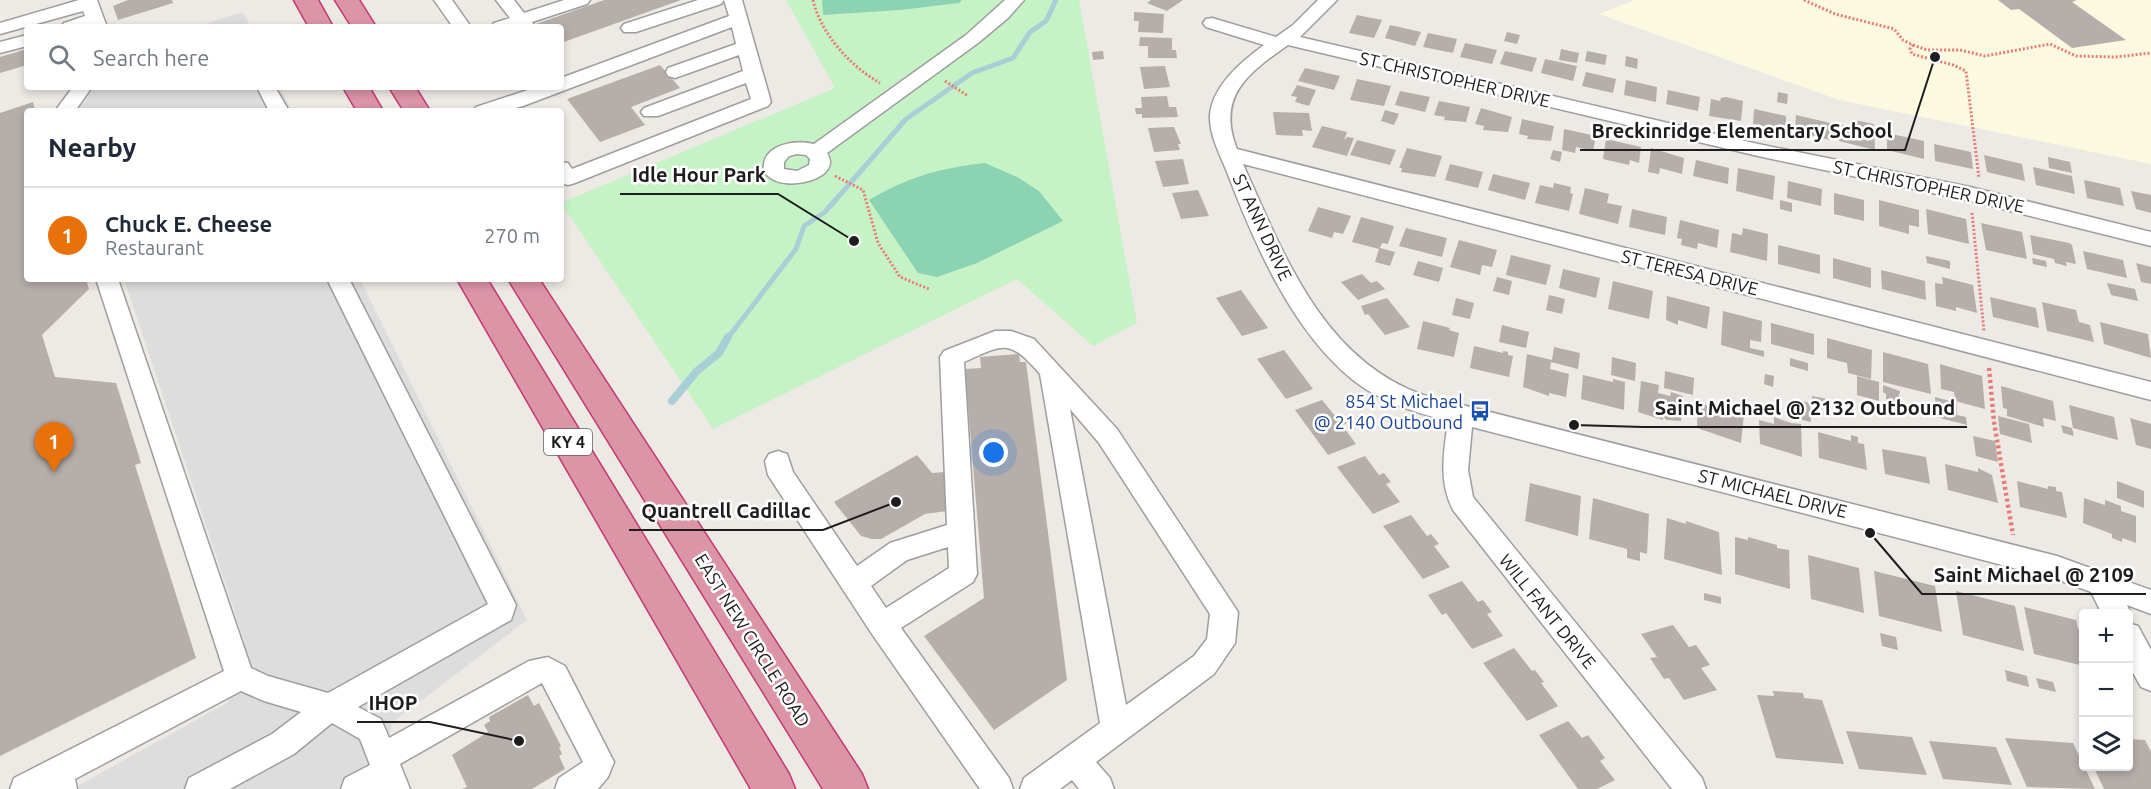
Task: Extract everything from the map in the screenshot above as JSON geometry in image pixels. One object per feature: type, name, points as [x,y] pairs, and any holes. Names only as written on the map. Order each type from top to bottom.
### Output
[{"type":"highway","points":[[306,0],[319,24]]},
{"type":"highway","points":[[347,0],[362,24]]},
{"type":"highway","points":[[358,90],[368,108]]},
{"type":"highway","points":[[404,90],[415,108]]},
{"type":"highway","name":"KY 4","points":[[474,282],[774,789]]},
{"type":"highway","name":"EAST NEW CIRCLE ROAD","points":[[526,282],[847,789]]},
{"type":"street","points":[[443,0],[460,24]]},
{"type":"street","points":[[505,0],[523,24],[571,1]]},
{"type":"street","points":[[630,28],[716,0]]},
{"type":"street","points":[[816,152],[972,39],[1015,0]]},
{"type":"street","name":"ST ANN DRIVE","points":[[1328,0],[1282,42],[1249,66],[1236,79],[1221,109],[1220,124],[1274,261],[1310,317],[1335,348],[1351,366],[1381,387],[1403,398],[1461,415]]},
{"type":"street","points":[[564,79],[735,9],[761,102],[568,178],[564,172]]},
{"type":"street","points":[[75,24],[93,12]]},
{"type":"street","points":[[27,24],[93,12]]},
{"type":"street","points":[[1212,23],[1282,42]]},
{"type":"street","points":[[0,29],[24,25]]},
{"type":"street","points":[[0,48],[24,41]]},
{"type":"street","name":"ST CHRISTOPHER DRIVE","points":[[1282,42],[1758,150],[1970,194],[2151,239]]},
{"type":"street","points":[[675,72],[745,47]]},
{"type":"street","points":[[651,112],[753,74]]},
{"type":"street","points":[[66,108],[81,90]]},
{"type":"street","points":[[268,90],[277,108]]},
{"type":"street","points":[[494,108],[540,90]]},
{"type":"street","name":"ST TERESA DRIVE","points":[[1230,154],[2151,391]]},
{"type":"street","points":[[108,282],[240,677],[264,688],[330,707],[371,729],[388,773]]},
{"type":"street","points":[[200,789],[283,744],[330,707],[501,611],[502,605],[340,282]]},
{"type":"street","points":[[882,626],[963,574],[952,357],[995,339],[1011,339],[1026,345],[1051,369],[1108,436],[1224,612],[1221,643],[1204,665],[1035,789]]},
{"type":"street","points":[[1051,369],[1116,728]]},
{"type":"street","name":"ST MICHAEL DRIVE","points":[[1461,415],[2017,556],[2151,602]]},
{"type":"street","name":"WILL FANT DRIVE","points":[[1461,415],[1455,472],[1457,489],[1462,502],[1691,789]]},
{"type":"street","points":[[778,461],[781,475],[882,626],[998,789]]},
{"type":"street","points":[[854,584],[899,551],[961,532]]},
{"type":"street","points":[[2100,583],[2114,609]]},
{"type":"street","points":[[2133,645],[2151,678]]},
{"type":"street","points":[[356,789],[388,773],[539,670],[548,670],[555,675],[599,762],[602,779],[591,776],[570,789]]},
{"type":"street","points":[[25,789],[60,780],[240,677]]},
{"type":"street","points":[[1075,760],[1099,789]]},
{"type":"path","points":[[813,0],[819,21],[852,62],[860,71],[883,85]]},
{"type":"path","points":[[1804,0],[1835,14],[1894,29],[1903,40],[1927,50],[1960,50],[1985,56],[2050,44],[2076,56],[2116,57],[2151,54]]},
{"type":"path","points":[[1913,45],[1910,49],[1912,54],[1959,67],[1968,74],[1979,184],[1970,182],[1970,194],[1994,423],[2017,556]]},
{"type":"path","points":[[945,81],[968,96]]},
{"type":"path","points":[[843,180],[861,189],[878,243],[900,277],[930,289]]},
{"type":"shaded area","points":[[1635,0],[2151,0],[2151,164],[1839,100],[1599,14]]},
{"type":"shaded area","points":[[243,12],[249,24],[205,24]]},
{"type":"shaded area","points":[[93,90],[282,90],[290,108],[79,108]]},
{"type":"shaded area","points":[[125,282],[361,282],[527,620],[393,722],[374,789],[72,789],[227,703],[240,677],[245,643]]},
{"type":"green space","points":[[786,0],[1079,0],[1137,323],[1093,346],[1017,279],[713,429],[564,207],[564,202],[835,88]]},
{"type":"green space","points":[[822,0],[962,0],[959,3],[900,10],[823,15]]},
{"type":"green space","points":[[985,163],[1019,178],[1039,191],[1063,221],[977,263],[937,277],[918,273],[869,200],[897,185],[925,175]]},
{"type":"building","points":[[128,0],[172,0],[173,3],[118,20],[113,6]]},
{"type":"building","points":[[604,0],[681,0],[564,42],[564,24],[536,24]]},
{"type":"building","points":[[1151,0],[1183,0],[1167,11],[1147,3]]},
{"type":"building","points":[[1998,0],[2077,0],[2072,2],[2126,40],[2072,48],[2019,9],[2011,10]]},
{"type":"building","points":[[1134,12],[1164,14],[1163,33],[1138,32],[1139,21],[1134,21]]},
{"type":"building","points":[[1357,15],[1382,20],[1374,38],[1349,33]]},
{"type":"building","points":[[1390,25],[1421,32],[1415,46],[1385,38]]},
{"type":"building","points":[[1507,32],[1520,35],[1517,44],[1504,41]]},
{"type":"building","points":[[1428,33],[1457,39],[1453,53],[1423,47]]},
{"type":"building","points":[[1140,37],[1172,38],[1172,50],[1176,50],[1177,58],[1148,58],[1148,46],[1139,46]]},
{"type":"building","points":[[1465,43],[1497,50],[1492,64],[1460,57]]},
{"type":"building","points":[[1561,49],[1579,53],[1577,63],[1559,60]]},
{"type":"building","points":[[24,50],[24,66],[0,73],[0,57]]},
{"type":"building","points":[[1103,51],[1104,59],[1093,60],[1092,52]]},
{"type":"building","points":[[1505,51],[1537,58],[1532,72],[1500,64]]},
{"type":"building","points":[[1587,51],[1607,55],[1605,65],[1585,61]]},
{"type":"building","points":[[1626,56],[1638,59],[1637,69],[1625,66]]},
{"type":"building","points":[[1545,59],[1577,66],[1573,81],[1541,73]]},
{"type":"building","points":[[660,65],[680,88],[631,107],[645,125],[600,142],[567,99]]},
{"type":"building","points":[[1165,66],[1170,87],[1144,89],[1140,67]]},
{"type":"building","points":[[1305,68],[1340,76],[1334,90],[1298,81]]},
{"type":"building","points":[[1586,72],[1616,79],[1613,93],[1582,86]]},
{"type":"building","points":[[1357,79],[1391,86],[1384,106],[1350,100]]},
{"type":"building","points":[[1626,80],[1657,87],[1656,102],[1624,95]]},
{"type":"building","points":[[1297,85],[1316,90],[1309,106],[1295,102],[1297,97],[1291,96]]},
{"type":"building","points":[[1668,90],[1700,97],[1698,111],[1666,104]]},
{"type":"building","points":[[1400,91],[1430,97],[1425,112],[1395,105]]},
{"type":"building","points":[[1778,92],[1788,94],[1787,104],[1777,102]]},
{"type":"building","points":[[1167,96],[1169,107],[1176,107],[1178,117],[1142,118],[1142,114],[1136,114],[1135,108],[1142,108],[1141,97]]},
{"type":"building","points":[[1721,98],[1743,101],[1741,121],[1709,116],[1711,99],[1720,101]]},
{"type":"building","points":[[1439,101],[1470,107],[1466,122],[1444,120],[1445,117],[1434,115]]},
{"type":"building","points":[[33,102],[34,108],[24,108],[24,282],[87,282],[89,289],[42,335],[55,377],[116,383],[141,463],[135,465],[196,658],[0,756],[0,113]]},
{"type":"building","points":[[1481,108],[1512,117],[1508,132],[1483,130],[1484,126],[1475,124]]},
{"type":"building","points":[[1754,109],[1786,116],[1786,131],[1753,124]]},
{"type":"building","points":[[1385,110],[1399,114],[1394,125],[1381,121]]},
{"type":"building","points":[[1273,112],[1309,113],[1312,131],[1302,130],[1303,136],[1276,135]]},
{"type":"building","points":[[1796,115],[1830,123],[1830,140],[1795,131]]},
{"type":"building","points":[[1522,119],[1554,126],[1551,141],[1527,139],[1528,136],[1519,134]]},
{"type":"building","points":[[1854,120],[1874,124],[1875,150],[1839,141],[1839,124],[1854,127]]},
{"type":"building","points":[[1322,126],[1347,132],[1344,140],[1347,137],[1354,138],[1347,156],[1312,147]]},
{"type":"building","points":[[1174,127],[1181,144],[1178,144],[1180,150],[1154,152],[1148,128]]},
{"type":"building","points":[[1564,129],[1596,136],[1593,151],[1576,147],[1575,153],[1562,150]]},
{"type":"building","points":[[1887,133],[1924,141],[1924,159],[1887,150]]},
{"type":"building","points":[[1606,139],[1641,147],[1639,163],[1630,160],[1629,165],[1603,159]]},
{"type":"building","points":[[1357,140],[1396,150],[1390,165],[1350,155]]},
{"type":"building","points":[[1934,144],[1971,152],[1973,169],[1935,161]]},
{"type":"building","points":[[1407,148],[1442,156],[1435,177],[1401,172],[1402,168],[1399,168]]},
{"type":"building","points":[[1651,148],[1684,158],[1682,174],[1660,168],[1659,174],[1648,172]]},
{"type":"building","points":[[1553,150],[1562,152],[1560,162],[1550,159]]},
{"type":"building","points":[[1984,155],[2022,164],[2025,181],[1987,172]]},
{"type":"building","points":[[2048,157],[2070,162],[2072,173],[2049,168]]},
{"type":"building","points":[[1183,159],[1189,184],[1163,187],[1155,161]]},
{"type":"building","points":[[1696,160],[1729,168],[1728,184],[1693,176]]},
{"type":"building","points":[[1450,164],[1483,172],[1478,188],[1445,180]]},
{"type":"building","points":[[2033,167],[2072,176],[2075,194],[2036,185]]},
{"type":"building","points":[[1738,168],[1775,176],[1773,200],[1736,191]]},
{"type":"building","points":[[1493,174],[1530,183],[1525,200],[1488,190]]},
{"type":"building","points":[[2084,180],[2120,188],[2124,206],[2087,198]]},
{"type":"building","points":[[1788,181],[1822,189],[1821,206],[1787,198]]},
{"type":"building","points":[[1554,183],[1571,187],[1570,193],[1573,194],[1569,211],[1535,203],[1540,185],[1553,188]]},
{"type":"building","points":[[1585,188],[1609,194],[1607,203],[1622,206],[1618,224],[1579,214]]},
{"type":"building","points":[[1198,190],[1209,216],[1181,219],[1172,193]]},
{"type":"building","points":[[2131,191],[2151,195],[2151,213],[2136,209]]},
{"type":"building","points":[[1834,193],[1864,200],[1864,221],[1834,214]]},
{"type":"building","points":[[1780,200],[1792,203],[1792,212],[1780,209]]},
{"type":"building","points":[[1879,200],[1919,210],[1919,227],[1909,225],[1909,234],[1879,226]]},
{"type":"building","points":[[1318,207],[1351,216],[1343,234],[1334,232],[1332,238],[1308,231]]},
{"type":"building","points":[[1632,209],[1667,217],[1665,235],[1629,227]]},
{"type":"building","points":[[1926,209],[1966,219],[1969,244],[1928,234]]},
{"type":"building","points":[[1361,217],[1394,226],[1388,244],[1382,243],[1380,248],[1395,252],[1390,266],[1375,262],[1379,249],[1352,242]]},
{"type":"building","points":[[1680,220],[1719,230],[1717,248],[1698,243],[1697,249],[1681,245],[1682,239],[1677,238]]},
{"type":"building","points":[[1981,223],[2022,232],[2027,259],[1986,250]]},
{"type":"building","points":[[1406,228],[1447,238],[1442,257],[1399,246]]},
{"type":"building","points":[[1743,228],[1768,234],[1767,261],[1730,252],[1732,233],[1742,235]]},
{"type":"building","points":[[2030,235],[2069,243],[2072,245],[2076,264],[2066,262],[2067,266],[2055,263],[2054,259],[2033,254]]},
{"type":"building","points":[[1459,240],[1497,250],[1492,267],[1482,265],[1480,275],[1450,267]]},
{"type":"building","points":[[1778,245],[1820,255],[1820,274],[1778,264]]},
{"type":"building","points":[[2083,251],[2123,260],[2127,278],[2087,269]]},
{"type":"building","points":[[1511,255],[1551,265],[1546,285],[1506,275]]},
{"type":"building","points":[[1926,256],[1950,261],[1950,269],[1927,263]]},
{"type":"building","points":[[1833,258],[1871,268],[1871,288],[1833,278]]},
{"type":"building","points":[[2032,258],[2046,261],[2047,267],[2033,264]]},
{"type":"building","points":[[1418,261],[1443,268],[1439,282],[1413,275]]},
{"type":"building","points":[[2136,263],[2151,267],[2151,284],[2141,282]]},
{"type":"building","points":[[1563,269],[1600,278],[1596,298],[1559,288]]},
{"type":"building","points":[[1881,270],[1925,281],[1926,300],[1882,289]]},
{"type":"building","points":[[1362,274],[1371,283],[1377,281],[1385,289],[1358,300],[1341,282]]},
{"type":"building","points":[[1497,277],[1512,281],[1509,295],[1493,291]]},
{"type":"building","points":[[1942,277],[1973,285],[1977,313],[1956,307],[1956,311],[1936,306],[1935,283],[1943,284]]},
{"type":"building","points":[[1613,281],[1653,291],[1649,319],[1608,309]]},
{"type":"building","points":[[2107,283],[2135,289],[2138,301],[2111,295]]},
{"type":"building","points":[[1241,290],[1268,328],[1242,336],[1216,298]]},
{"type":"building","points":[[1549,295],[1565,299],[1562,314],[1546,310]]},
{"type":"building","points":[[1667,296],[1710,307],[1707,329],[1678,320],[1678,325],[1666,320]]},
{"type":"building","points":[[1990,297],[2036,308],[2039,328],[1993,317]]},
{"type":"building","points":[[1387,298],[1410,327],[1385,335],[1368,314],[1365,315],[1361,306]]},
{"type":"building","points":[[1456,298],[1474,303],[1470,319],[1452,315]]},
{"type":"building","points":[[2042,302],[2076,310],[2079,322],[2090,325],[2094,342],[2047,331]]},
{"type":"building","points":[[1723,311],[1762,321],[1761,342],[1750,340],[1750,348],[1764,351],[1764,357],[1721,345]]},
{"type":"building","points":[[1423,321],[1450,328],[1449,330],[1459,333],[1454,357],[1417,349]]},
{"type":"building","points":[[2100,322],[2148,334],[2151,358],[2104,344]]},
{"type":"building","points":[[1771,323],[1814,334],[1814,355],[1771,344]]},
{"type":"building","points":[[1502,325],[1529,332],[1526,348],[1499,342]]},
{"type":"building","points":[[1827,338],[1872,350],[1871,379],[1848,373],[1847,363],[1827,358]]},
{"type":"building","points":[[1474,346],[1503,353],[1503,351],[1508,352],[1508,355],[1513,356],[1509,377],[1470,368]]},
{"type":"building","points":[[1554,347],[1580,353],[1578,369],[1551,362],[1550,369],[1569,374],[1566,397],[1549,393],[1549,396],[1523,387],[1527,354],[1552,360]]},
{"type":"building","points":[[1284,350],[1313,389],[1286,399],[1257,359]]},
{"type":"building","points":[[1883,352],[1928,364],[1931,394],[1883,382]]},
{"type":"building","points":[[1019,354],[1020,362],[1026,362],[1067,680],[994,730],[924,636],[984,598],[965,369],[981,368],[980,357]]},
{"type":"building","points":[[1612,357],[1636,363],[1635,381],[1611,375]]},
{"type":"building","points":[[1790,358],[1808,363],[1808,371],[1790,366]]},
{"type":"building","points":[[1940,364],[1982,376],[1985,409],[1955,401],[1954,392],[1941,389]]},
{"type":"building","points":[[1665,371],[1694,378],[1693,395],[1664,388]]},
{"type":"building","points":[[1765,374],[1774,376],[1773,387],[1764,384]]},
{"type":"building","points":[[1583,375],[1613,382],[1613,379],[1625,382],[1624,410],[1581,399]]},
{"type":"building","points":[[1857,376],[1879,382],[1879,401],[1857,395]]},
{"type":"building","points":[[1641,381],[1659,385],[1658,393],[1670,396],[1671,392],[1683,396],[1681,421],[1667,420],[1663,417],[1663,420],[1638,412]]},
{"type":"building","points":[[1883,385],[1900,391],[1897,405],[1886,402]]},
{"type":"building","points":[[2001,386],[2053,401],[2056,421],[2043,418],[2044,427],[2007,416],[2007,409],[2003,408]]},
{"type":"building","points":[[1812,396],[1827,399],[1828,407],[1813,403]]},
{"type":"building","points":[[1935,397],[1957,403],[1957,415],[1966,417],[1967,425],[1936,417]]},
{"type":"building","points":[[1793,399],[1810,403],[1811,422],[1794,418]]},
{"type":"building","points":[[1322,400],[1336,417],[1341,416],[1347,423],[1342,425],[1356,444],[1328,455],[1295,410]]},
{"type":"building","points":[[1698,403],[1728,410],[1728,408],[1744,414],[1741,443],[1697,428]]},
{"type":"building","points":[[2069,405],[2114,417],[2118,440],[2073,428]]},
{"type":"building","points":[[1998,416],[2029,424],[2032,443],[2000,434]]},
{"type":"building","points":[[1774,417],[1801,424],[1802,457],[1760,444],[1759,420],[1774,424]]},
{"type":"building","points":[[2130,418],[2151,424],[2151,449],[2136,445]]},
{"type":"building","points":[[2061,425],[2072,428],[2074,436],[2063,433]]},
{"type":"building","points":[[1818,432],[1851,441],[1851,435],[1858,437],[1858,443],[1864,444],[1867,470],[1819,458]]},
{"type":"building","points":[[1973,436],[1995,441],[1998,462],[1976,456]]},
{"type":"building","points":[[1882,449],[1926,457],[1930,484],[1885,474]]},
{"type":"building","points":[[917,455],[932,473],[945,472],[947,511],[925,514],[881,539],[861,536],[834,502]]},
{"type":"building","points":[[1365,456],[1379,475],[1384,473],[1391,482],[1386,484],[1400,502],[1373,514],[1337,467]]},
{"type":"building","points":[[1945,464],[1978,472],[1978,468],[1992,475],[1998,503],[1948,490]]},
{"type":"building","points":[[2017,481],[2048,489],[2048,486],[2056,487],[2056,491],[2062,492],[2067,518],[2020,507]]},
{"type":"building","points":[[2117,481],[2144,491],[2144,508],[2117,498]]},
{"type":"building","points":[[1530,483],[1581,496],[1578,536],[1525,521]]},
{"type":"building","points":[[1593,498],[1649,514],[1647,554],[1640,552],[1640,561],[1627,558],[1627,549],[1589,539]]},
{"type":"building","points":[[2084,498],[2105,505],[2105,500],[2121,506],[2121,511],[2136,516],[2136,543],[2122,538],[2122,542],[2112,538],[2112,534],[2083,523]]},
{"type":"building","points":[[1411,515],[1427,536],[1431,534],[1439,544],[1434,546],[1450,567],[1423,579],[1383,526]]},
{"type":"building","points":[[1667,518],[1686,524],[1686,521],[1719,532],[1722,575],[1664,559]]},
{"type":"building","points":[[1735,537],[1748,540],[1748,537],[1789,550],[1790,589],[1735,574]]},
{"type":"building","points":[[1808,555],[1859,568],[1864,613],[1811,599]]},
{"type":"building","points":[[1874,571],[1935,586],[1942,632],[1879,616]]},
{"type":"building","points":[[1462,581],[1478,602],[1483,600],[1492,612],[1487,614],[1503,636],[1472,649],[1446,613],[1442,615],[1428,595]]},
{"type":"building","points":[[1956,591],[2015,606],[2024,651],[1963,635]]},
{"type":"building","points":[[1704,593],[1721,597],[1721,604],[1704,600]]},
{"type":"building","points":[[2024,607],[2076,620],[2079,629],[2079,665],[2034,654]]},
{"type":"building","points":[[1673,625],[1689,647],[1696,645],[1710,665],[1701,668],[1717,690],[1684,700],[1669,678],[1664,679],[1650,658],[1657,657],[1641,634]]},
{"type":"building","points":[[1880,633],[1896,637],[1898,650],[1882,646]]},
{"type":"building","points":[[1514,648],[1532,671],[1535,670],[1544,682],[1541,683],[1558,706],[1527,721],[1483,663]]},
{"type":"building","points":[[2005,670],[2027,676],[2029,687],[2007,681]]},
{"type":"building","points":[[2036,678],[2053,682],[2056,692],[2039,688]]},
{"type":"building","points":[[1773,691],[1803,693],[1804,698],[1822,700],[1844,764],[1776,758],[1757,695],[1774,696]]},
{"type":"building","points":[[528,695],[534,706],[539,703],[561,746],[559,747],[562,754],[559,756],[565,769],[532,789],[462,789],[467,787],[452,755],[488,732],[484,725],[490,721],[489,717]]},
{"type":"building","points":[[1568,721],[1582,738],[1588,735],[1605,758],[1600,761],[1615,780],[1597,789],[1578,789],[1539,735]]},
{"type":"building","points":[[1846,731],[1912,737],[1927,775],[1859,769]]},
{"type":"building","points":[[2005,738],[2073,743],[2079,756],[2079,771],[2086,771],[2095,789],[2027,787]]},
{"type":"building","points":[[2133,739],[2145,740],[2151,752],[2151,789],[2104,789],[2095,771],[2133,771]]},
{"type":"building","points":[[1929,741],[1996,747],[2012,785],[1943,779]]},
{"type":"waterway","points":[[727,339],[796,249],[804,226],[825,212],[906,119],[972,73],[1013,58],[1030,32],[1046,21],[1056,0]]},
{"type":"waterway","points":[[672,401],[697,371],[719,353],[728,337]]},
{"type":"place","name":"Breckinridge Elementary School","points":[[1935,57]]},
{"type":"place","name":"Idle Hour Park","points":[[854,241]]},
{"type":"place","name":"854 St Michael @ 2140 Outbound","points":[[1480,411]]},
{"type":"place","name":"Saint Michael @ 2132 Outbound","points":[[1574,425]]},
{"type":"place","name":"Chuck E. Cheese","points":[[54,472]]},
{"type":"place","name":"Quantrell Cadillac","points":[[896,502]]},
{"type":"place","name":"Saint Michael @ 2109","points":[[1870,533]]},
{"type":"place","name":"IHOP","points":[[519,741]]}]
